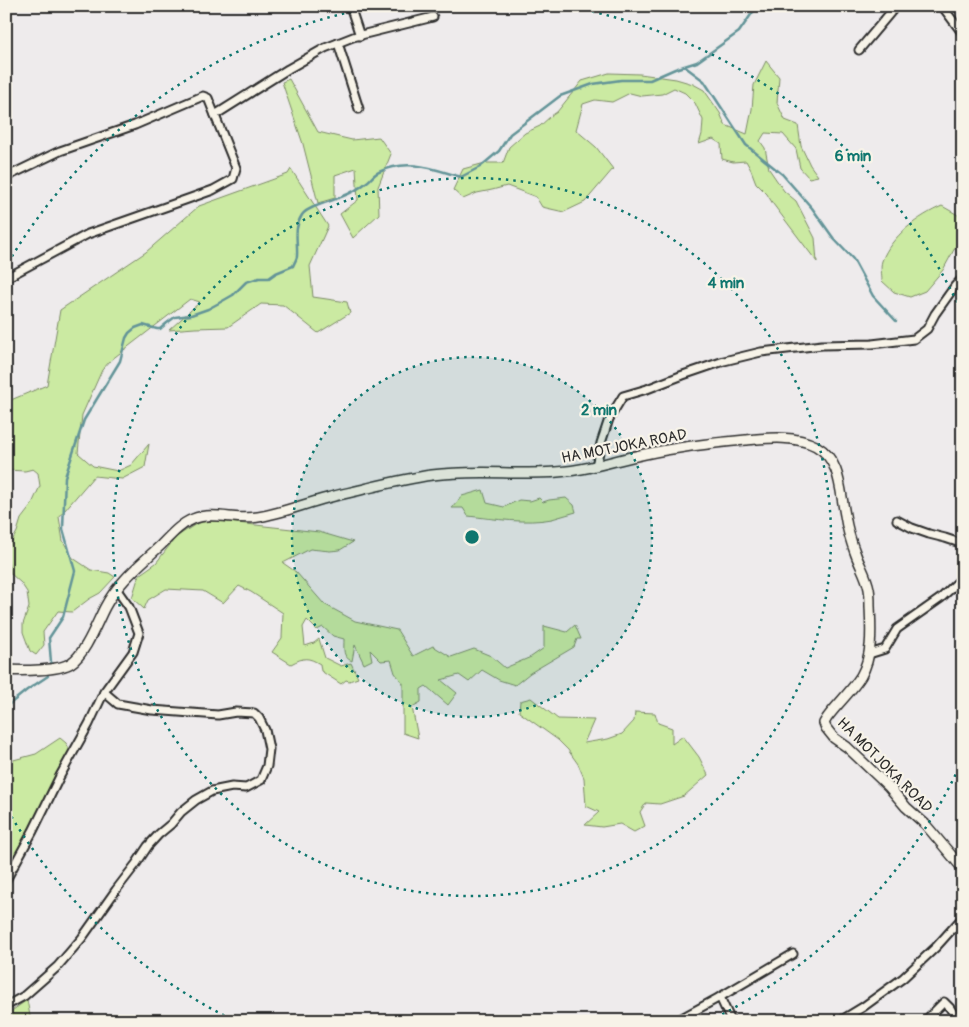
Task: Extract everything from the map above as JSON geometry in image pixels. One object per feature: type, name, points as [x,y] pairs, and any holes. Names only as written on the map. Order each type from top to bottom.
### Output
[{"type":"street","points":[[350,6],[360,36]]},
{"type":"street","points":[[859,50],[896,6]]},
{"type":"street","points":[[942,6],[963,34]]},
{"type":"street","points":[[215,115],[324,48],[360,36],[433,17]]},
{"type":"street","points":[[338,43],[359,109]]},
{"type":"street","points":[[6,177],[60,151],[135,126],[203,96],[208,98],[236,168],[233,179],[213,190],[88,234],[6,278]]},
{"type":"street","points":[[596,466],[609,419],[623,396],[724,361],[761,352],[822,345],[872,344],[914,339],[926,330],[934,314],[963,278]]},
{"type":"street","name":"HA MOTJOKA ROAD","points":[[6,670],[49,669],[70,664],[80,653],[98,623],[105,606],[132,572],[176,530],[193,519],[212,516],[253,518],[275,514],[329,497],[430,475],[478,471],[543,474],[581,469],[649,453],[707,444],[782,437],[818,447],[827,456],[838,473],[849,536],[869,588],[871,640],[869,654],[860,676],[824,723],[826,728],[834,738],[875,774],[925,824],[963,869]]},
{"type":"street","points":[[897,520],[912,528],[963,544]]},
{"type":"street","points":[[869,654],[885,649],[897,629],[940,598],[963,577]]},
{"type":"street","points":[[6,880],[104,692],[133,652],[139,633],[129,608],[117,590]]},
{"type":"street","points":[[6,1006],[24,996],[57,967],[82,938],[148,846],[181,812],[196,800],[212,791],[232,787],[246,788],[261,780],[267,766],[269,749],[265,730],[254,713],[236,712],[218,715],[152,710],[118,704],[104,692]]},
{"type":"street","points":[[840,1021],[903,978],[963,916]]},
{"type":"street","points":[[676,1021],[793,954]]},
{"type":"street","points":[[720,997],[731,1021]]},
{"type":"street","points":[[925,1021],[944,1002],[958,1021]]},
{"type":"green space","points":[[766,61],[779,77],[777,103],[785,120],[798,125],[801,146],[810,165],[818,176],[809,178],[800,168],[796,149],[783,134],[765,133],[760,141],[765,148],[769,169],[784,191],[796,201],[815,238],[817,262],[767,194],[756,183],[746,161],[733,162],[722,159],[721,144],[713,139],[699,144],[703,120],[695,103],[685,93],[674,88],[662,94],[642,96],[630,93],[612,102],[595,100],[583,104],[576,130],[596,147],[613,169],[585,202],[564,212],[542,207],[536,197],[507,186],[477,193],[463,199],[453,190],[463,169],[485,163],[503,163],[509,147],[525,133],[540,126],[557,112],[582,81],[609,73],[640,74],[676,79],[693,84],[704,90],[720,113],[725,125],[747,134],[754,85]]},
{"type":"green space","points":[[289,79],[318,132],[352,140],[379,137],[391,154],[378,187],[379,214],[353,238],[340,214],[358,200],[356,168],[335,175],[335,198],[318,203],[303,144],[282,82]]},
{"type":"green space","points":[[291,169],[328,226],[310,266],[313,297],[347,302],[350,313],[318,333],[283,305],[261,304],[228,327],[169,330],[200,302],[190,299],[111,360],[102,370],[82,415],[78,453],[93,466],[118,471],[131,465],[149,444],[145,467],[122,479],[94,476],[59,517],[63,541],[73,558],[91,570],[109,573],[115,577],[100,593],[72,612],[58,611],[43,632],[44,645],[36,655],[30,651],[23,632],[23,624],[29,607],[27,592],[11,574],[8,548],[17,532],[21,519],[31,506],[40,486],[38,473],[33,469],[25,471],[6,470],[6,402],[47,385],[60,310],[146,252],[199,206],[288,174]]},
{"type":"green space","points":[[942,206],[958,215],[963,229],[963,233],[943,270],[925,291],[910,297],[894,292],[882,281],[881,263],[886,252],[899,235],[915,221]]},
{"type":"green space","points":[[483,490],[487,503],[504,507],[519,500],[530,501],[539,498],[543,502],[566,498],[574,505],[576,512],[552,519],[521,521],[468,516],[463,508],[452,508],[462,496]]},
{"type":"green space","points":[[206,521],[319,532],[353,542],[340,550],[310,549],[283,563],[296,572],[324,604],[355,621],[397,630],[413,656],[433,646],[451,657],[474,649],[491,656],[505,668],[531,657],[544,648],[544,626],[567,632],[575,625],[581,639],[577,639],[574,647],[530,673],[515,685],[499,680],[482,670],[469,682],[459,675],[441,680],[457,693],[448,705],[426,686],[421,689],[421,702],[412,707],[418,738],[403,733],[403,683],[395,673],[391,660],[381,661],[370,650],[372,660],[364,664],[355,645],[352,661],[345,655],[344,639],[333,636],[323,627],[317,630],[307,620],[303,627],[305,646],[319,639],[325,658],[341,666],[351,663],[358,678],[346,680],[341,684],[321,671],[320,664],[312,660],[303,659],[291,664],[272,652],[282,638],[283,613],[239,586],[223,603],[203,591],[166,589],[148,600],[144,609],[132,598],[139,575],[156,563],[176,537],[196,524]]},
{"type":"green space","points":[[531,698],[558,719],[594,720],[584,743],[608,739],[622,734],[634,721],[635,712],[655,713],[658,723],[672,728],[672,744],[683,736],[699,757],[708,775],[684,796],[660,804],[646,803],[640,812],[645,826],[634,832],[620,824],[602,827],[585,825],[599,812],[586,806],[584,778],[578,764],[568,750],[558,740],[519,712],[520,701]]},
{"type":"green space","points":[[60,738],[70,750],[14,859],[6,870],[6,762],[36,754]]},
{"type":"green space","points":[[27,1000],[31,1021],[6,1021],[6,1015]]},
{"type":"waterway","points":[[51,662],[49,638],[63,617],[75,571],[63,529],[65,477],[84,420],[120,361],[129,333],[143,325],[160,329],[175,317],[191,315],[219,303],[233,295],[246,282],[259,278],[269,278],[293,266],[297,258],[296,235],[302,215],[314,207],[354,191],[377,173],[390,168],[410,165],[430,168],[461,177],[480,167],[499,151],[510,134],[560,96],[593,84],[621,80],[650,80],[697,62],[739,32],[757,6]]},
{"type":"waterway","points":[[684,66],[704,81],[746,145],[782,174],[812,208],[834,239],[853,259],[873,296],[896,321]]},
{"type":"waterway","points":[[6,707],[48,676]]}]
